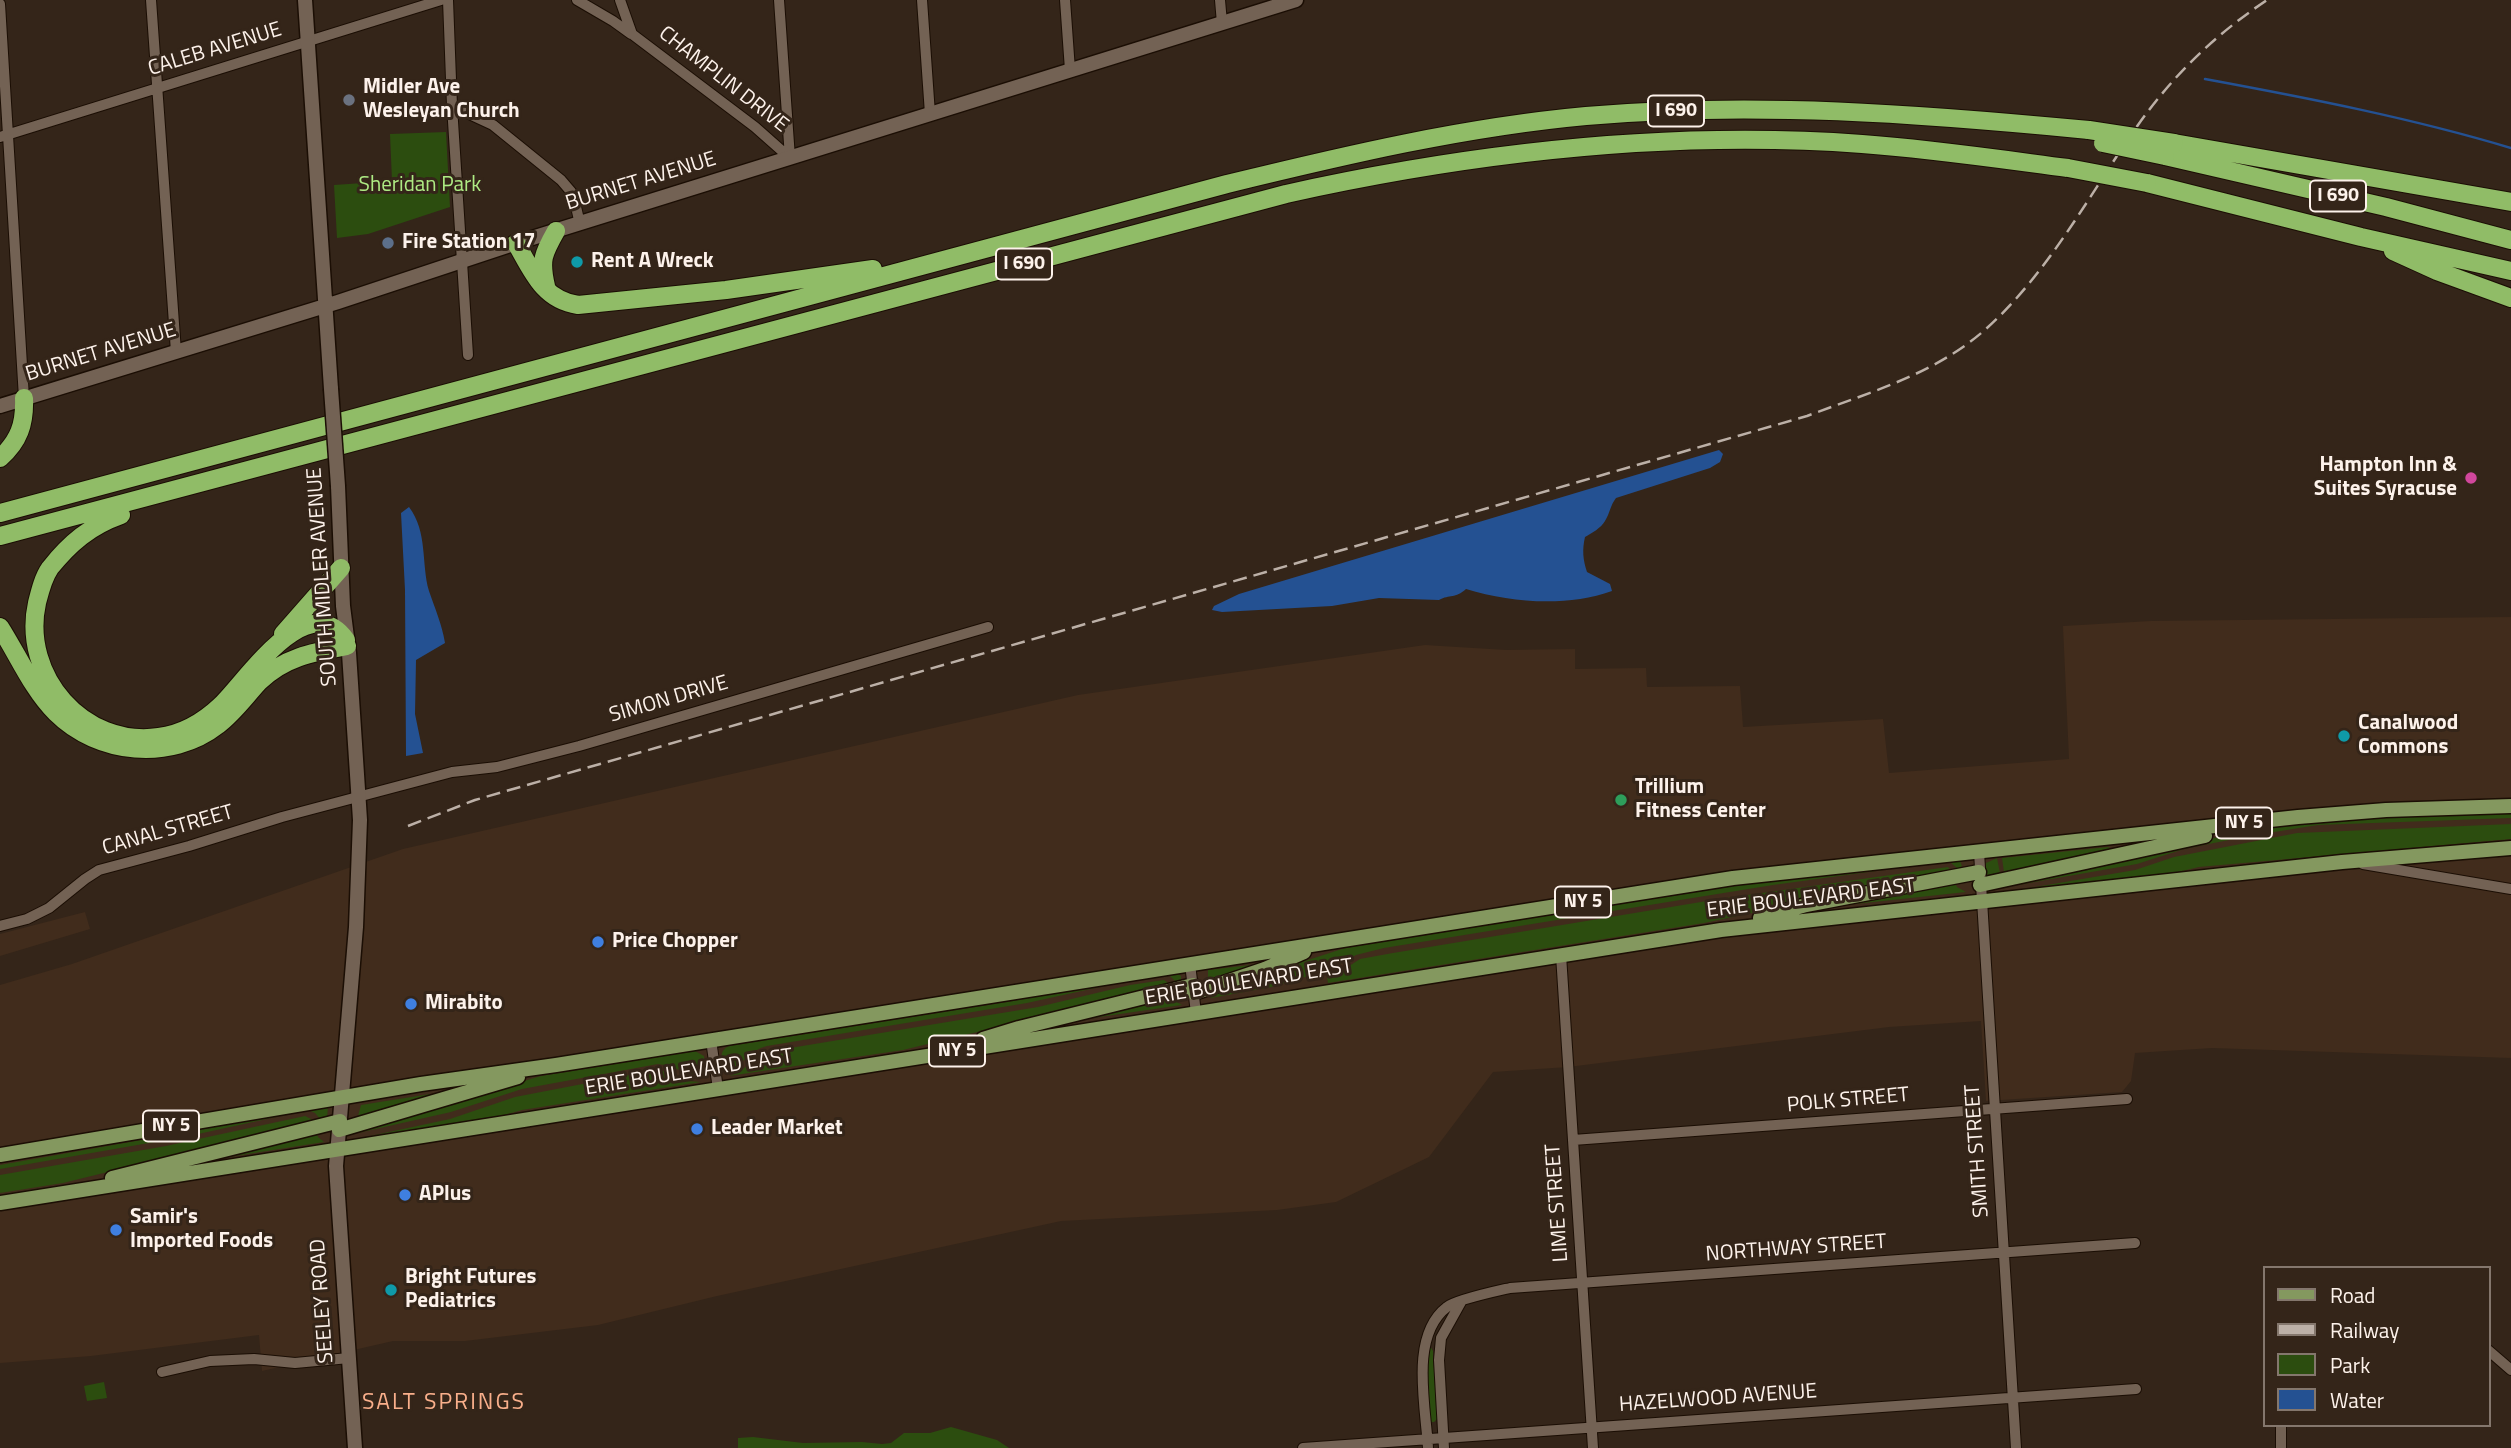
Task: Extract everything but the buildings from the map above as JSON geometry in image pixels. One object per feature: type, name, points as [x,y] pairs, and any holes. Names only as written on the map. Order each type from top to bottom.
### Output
[{"type":"highway","name":"I 690","points":[[0,513],[1227,184],[1352,153],[1457,133],[1571,118],[1646,111],[1798,109],[1984,120],[2170,149],[2511,240]]},
{"type":"highway","name":"I 690","points":[[0,536],[1286,194],[1357,178],[1461,160],[1592,145],[1679,141],[1860,144],[1949,152],[2068,168],[2147,183],[2361,237],[2511,271]]},
{"type":"highway","points":[[2170,149],[2511,202]]},
{"type":"highway","points":[[2437,190],[2511,208]]},
{"type":"highway","points":[[548,293],[542,265],[544,253],[556,231]]},
{"type":"highway","points":[[2361,237],[2437,271],[2511,298]]},
{"type":"highway","points":[[516,243],[540,285],[548,293],[568,304],[594,305],[861,271],[977,251]]},
{"type":"highway","points":[[0,458],[15,444],[22,431],[24,398]]},
{"type":"highway","points":[[202,483],[158,505],[104,521],[68,547],[48,572],[34,617],[37,657],[53,689],[68,707],[86,721],[113,733],[134,737],[158,737],[181,731],[203,720],[220,706],[341,568]]},
{"type":"highway","points":[[0,627],[27,672],[57,713],[82,733],[130,749],[162,748],[203,735],[219,724],[270,672],[308,653],[346,643],[341,634],[328,627],[310,625],[275,644]]},
{"type":"main road","name":"SOUTH MIDLER AVENUE","points":[[305,0],[346,643],[359,797],[360,850],[337,1150]]},
{"type":"main road","name":"BURNET AVENUE","points":[[0,406],[1296,0]]},
{"type":"main road","name":"ERIE BOULEVARD EAST","points":[[0,1155],[421,1084],[556,1065],[1733,878],[2275,820],[2386,810],[2511,806]]},
{"type":"main road","points":[[1721,930],[1806,905],[1980,878],[2275,820]]},
{"type":"main road","name":"ERIE BOULEVARD EAST","points":[[0,1203],[1721,930],[2349,862],[2511,848]]},
{"type":"main road","points":[[938,1054],[1019,1028],[1193,989],[1265,969],[1324,943]]},
{"type":"main road","points":[[50,1195],[150,1167],[433,1104],[556,1065]]},
{"type":"main road","name":"SEELEY ROAD","points":[[337,1150],[337,1201],[355,1448]]},
{"type":"street","points":[[151,0],[176,352]]},
{"type":"street","name":"CALEB AVENUE","points":[[4,136],[441,0]]},
{"type":"street","points":[[448,0],[468,355]]},
{"type":"street","name":"CHAMPLIN DRIVE","points":[[577,0],[632,34],[755,127],[790,158]]},
{"type":"street","name":"CHAMPLIN DRIVE","points":[[620,0],[632,34]]},
{"type":"street","points":[[779,0],[790,158]]},
{"type":"street","points":[[922,0],[930,114]]},
{"type":"street","points":[[1065,0],[1070,70]]},
{"type":"street","points":[[1220,0],[1222,23]]},
{"type":"street","points":[[0,4],[4,136],[24,398]]},
{"type":"street","points":[[452,106],[493,125],[561,180],[573,194],[580,224]]},
{"type":"street","name":"SIMON DRIVE","points":[[359,797],[452,772],[498,767],[579,746],[988,627]]},
{"type":"street","name":"CANAL STREET","points":[[0,926],[27,919],[49,908],[99,870],[359,797]]},
{"type":"street","name":"SMITH STREET","points":[[1979,852],[2016,1448]]},
{"type":"street","points":[[2349,862],[2511,889]]},
{"type":"street","name":"LIME STREET","points":[[1561,955],[1593,1448]]},
{"type":"street","points":[[1190,964],[1196,1013]]},
{"type":"street","points":[[711,1040],[718,1089]]},
{"type":"street","name":"POLK STREET","points":[[1573,1140],[2127,1099]]},
{"type":"street","name":"NORTHWAY STREET","points":[[1429,1330],[1448,1305],[1510,1288],[2135,1243]]},
{"type":"street","points":[[1443,1443],[1439,1360],[1441,1338],[1461,1303]]},
{"type":"street","points":[[1428,1443],[1423,1367],[1425,1339],[1429,1330],[1441,1338]]},
{"type":"street","points":[[2490,1352],[2511,1370]]},
{"type":"street","points":[[162,1373],[210,1361],[254,1359],[295,1363],[349,1358]]},
{"type":"street","name":"HAZELWOOD AVENUE","points":[[1303,1448],[1443,1443],[1592,1427],[2136,1389]]},
{"type":"street","points":[[2281,1427],[2281,1448]]},
{"type":"shaded area","points":[[2511,617],[2511,1058],[2212,1048],[2135,1053],[2131,1081],[2122,1092],[1986,1101],[1981,1021],[1889,1027],[1568,1067],[1493,1072],[1429,1157],[1336,1202],[1277,1210],[1061,1221],[717,1296],[598,1325],[465,1341],[393,1341],[262,1371],[259,1335],[91,1356],[0,1363],[0,985],[72,964],[403,849],[1078,695],[1425,645],[1506,650],[1575,649],[1575,669],[1646,668],[1647,687],[1740,686],[1743,727],[1883,719],[1889,773],[2069,759],[2063,626],[2151,621]]},
{"type":"shaded area","points":[[85,912],[90,929],[0,956],[0,934]]},
{"type":"green space","name":"Sheridan Park","points":[[446,132],[450,207],[368,234],[337,238],[334,185],[392,181],[390,134]]},
{"type":"green space","points":[[2511,810],[2511,818],[2318,825],[2184,849],[2137,864],[2006,887],[2005,881],[2297,821]]},
{"type":"green space","points":[[2511,824],[2511,839],[2199,867],[2157,877],[2006,892],[2135,870],[2174,857],[2297,833]]},
{"type":"green space","points":[[2108,847],[2109,850],[2004,872],[2002,858]]},
{"type":"green space","points":[[1959,858],[1962,866],[1958,869],[1949,861],[1773,885],[1384,948],[1356,955],[1329,970],[1271,987],[1211,998],[1209,992],[1345,948],[1822,872]]},
{"type":"green space","points":[[1997,858],[2000,873],[1986,875],[1986,863]]},
{"type":"green space","points":[[1948,867],[1951,871],[1704,923],[1328,983],[1327,977],[1334,976],[1360,959],[1719,899]]},
{"type":"green space","points":[[1953,879],[1957,887],[1966,892],[1845,903]]},
{"type":"green space","points":[[1259,964],[1208,983],[1208,970]]},
{"type":"green space","points":[[1172,970],[1181,976],[1181,982],[1177,983],[1169,975],[1150,976],[1027,1003],[767,1046],[723,1071],[722,1053],[729,1046],[1013,1001]]},
{"type":"green space","points":[[1164,980],[1171,985],[903,1050],[729,1076],[766,1052],[1038,1007],[1130,985]]},
{"type":"green space","points":[[1173,994],[1175,1001],[1182,1005],[1065,1022]]},
{"type":"green space","points":[[695,1051],[704,1056],[706,1074],[687,1073],[658,1064],[522,1089],[451,1112],[358,1133],[358,1129],[541,1076]]},
{"type":"green space","points":[[655,1070],[665,1071],[687,1081],[701,1082],[522,1110],[479,1122],[356,1142],[356,1139],[450,1119],[515,1097]]},
{"type":"green space","points":[[436,1094],[359,1118],[358,1116],[361,1105]]},
{"type":"green space","points":[[328,1107],[327,1118],[322,1121],[309,1110]]},
{"type":"green space","points":[[295,1113],[189,1136],[0,1169],[0,1165]]},
{"type":"green space","points":[[305,1116],[315,1121],[63,1183],[0,1193],[0,1175],[166,1146]]},
{"type":"green space","points":[[317,1131],[318,1137],[324,1142],[178,1165]]},
{"type":"green space","points":[[1430,1346],[1433,1351],[1437,1419],[1434,1422],[1430,1422],[1425,1364]]},
{"type":"green space","points":[[104,1382],[107,1398],[87,1401],[84,1386]]},
{"type":"green space","points":[[951,1427],[997,1440],[1009,1448],[738,1448],[738,1438],[753,1437],[803,1443],[882,1444],[891,1443],[904,1433],[930,1433]]},
{"type":"water","points":[[1719,450],[1723,454],[1720,462],[1710,468],[1616,498],[1603,524],[1585,537],[1583,555],[1587,572],[1610,584],[1612,591],[1577,599],[1539,601],[1466,589],[1439,600],[1379,598],[1332,606],[1222,612],[1212,610],[1214,606],[1239,594]]},
{"type":"water","points":[[409,507],[419,527],[429,591],[445,643],[416,660],[415,714],[423,753],[406,756],[405,590],[401,513]]},
{"type":"waterway","points":[[2205,79],[2397,118],[2511,148]]},
{"type":"railway","points":[[408,826],[475,800],[1807,416],[1924,370],[1967,344],[2010,306],[2050,257],[2138,125],[2166,88],[2213,41],[2267,0]]},
{"type":"place","name":"Midler Ave Wesleyan Church","points":[[349,100]]},
{"type":"place","name":"Fire Station 17","points":[[388,243]]},
{"type":"place","name":"Rent A Wreck","points":[[577,262]]},
{"type":"place","name":"Hampton Inn & Suites Syracuse","points":[[2471,478]]},
{"type":"place","name":"Canalwood Commons","points":[[2344,736]]},
{"type":"place","name":"Trillium Fitness Center","points":[[1621,800]]},
{"type":"place","name":"Price Chopper","points":[[598,942]]},
{"type":"place","name":"Mirabito","points":[[411,1004]]},
{"type":"place","name":"Leader Market","points":[[697,1129]]},
{"type":"place","name":"APlus","points":[[405,1195]]},
{"type":"place","name":"Samir's Imported Foods","points":[[116,1230]]},
{"type":"place","name":"Bright Futures Pediatrics","points":[[391,1290]]},
{"type":"district","name":"SALT SPRINGS","points":[[444,1403]]}]
